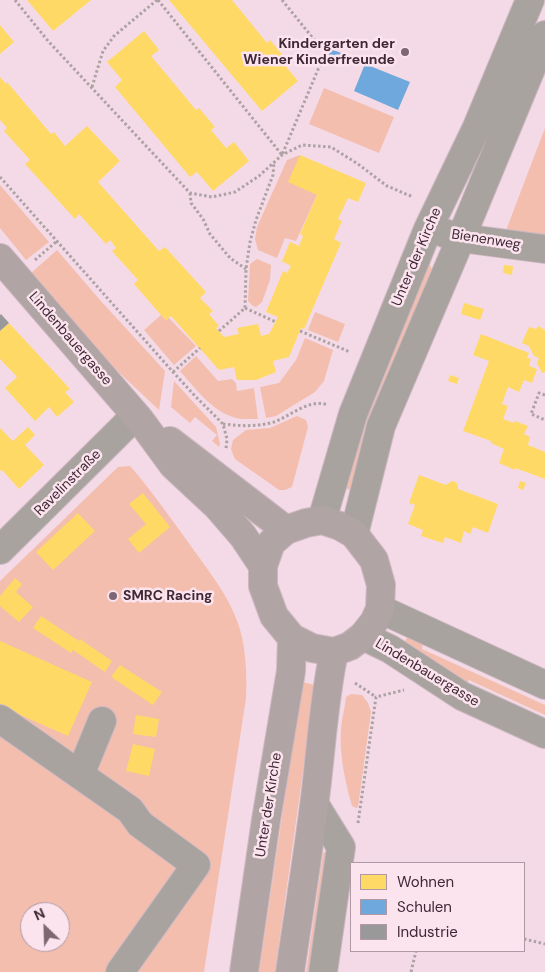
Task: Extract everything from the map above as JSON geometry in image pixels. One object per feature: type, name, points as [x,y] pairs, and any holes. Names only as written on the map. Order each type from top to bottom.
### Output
[{"type":"main road","name":"Lindenbauergasse","points":[[0,258],[137,417],[173,465],[217,506],[243,536],[263,566]]},
{"type":"main road","name":"Lindenbauergasse","points":[[137,417],[286,530]]},
{"type":"main road","points":[[322,520],[340,526],[354,534],[374,560],[381,585],[380,610],[374,622],[363,636],[350,646],[334,652],[312,648],[292,638],[274,616],[264,586],[263,566],[271,543],[286,530],[306,522],[322,520]]},
{"type":"main road","name":"Unter der Kirche","points":[[244,972],[266,820],[291,671],[292,638]]},
{"type":"main road","points":[[290,972],[315,805],[328,678],[334,652]]},
{"type":"street","name":"Unter der Kirche","points":[[322,520],[353,414],[433,218],[476,127],[530,0]]},
{"type":"street","points":[[354,534],[381,426],[545,35]]},
{"type":"street","name":"Bienenweg","points":[[433,218],[461,238],[545,249]]},
{"type":"street","name":"Ravelinstraße","points":[[0,550],[124,427],[137,417]]},
{"type":"street","points":[[380,610],[545,685]]},
{"type":"street","name":"Lindenbauergasse","points":[[363,636],[390,649],[462,696],[545,734]]},
{"type":"street","points":[[0,719],[130,810],[140,824],[196,864],[120,972]]},
{"type":"street","points":[[80,775],[102,721]]},
{"type":"street","points":[[315,805],[342,847],[323,972]]},
{"type":"path","points":[[15,0],[48,40],[190,193],[212,197],[234,192],[259,176],[282,155],[302,145],[330,147],[358,164],[433,218]]},
{"type":"path","points":[[92,87],[103,51],[114,36],[157,0],[282,155]]},
{"type":"path","points":[[282,0],[325,53],[282,155]]},
{"type":"path","points":[[218,331],[244,308],[246,269],[250,242],[273,175],[274,163]]},
{"type":"path","points":[[0,177],[196,398],[224,424],[257,426],[275,421],[312,404],[322,402],[353,414]]},
{"type":"path","points":[[190,193],[191,203],[203,219],[210,234],[230,258],[246,269]]},
{"type":"path","points":[[31,264],[57,241]]},
{"type":"path","points":[[244,308],[276,322]]},
{"type":"path","points":[[300,331],[374,362]]},
{"type":"path","points":[[173,372],[200,348]]},
{"type":"path","points":[[545,395],[539,393],[531,414],[545,420]]},
{"type":"path","points":[[212,473],[226,455],[227,439],[224,424]]},
{"type":"path","points":[[352,681],[376,697],[404,690]]},
{"type":"path","points":[[358,824],[376,697]]},
{"type":"path","points":[[525,939],[545,944]]},
{"type":"path","points":[[411,972],[416,952]]},
{"type":"shaded area","points":[[324,88],[394,117],[379,153],[309,124]]},
{"type":"shaded area","points":[[545,128],[545,238],[505,233]]},
{"type":"shaded area","points":[[300,155],[317,195],[296,241],[285,238],[277,258],[258,250],[255,239],[257,227],[287,160]]},
{"type":"shaded area","points":[[0,185],[49,242],[26,260],[0,228]]},
{"type":"shaded area","points":[[57,250],[165,371],[159,410],[93,348],[31,273]]},
{"type":"shaded area","points":[[257,259],[271,265],[270,280],[262,302],[256,307],[248,301],[250,264]]},
{"type":"shaded area","points":[[427,264],[432,269],[351,490],[338,486]]},
{"type":"shaded area","points":[[315,312],[345,324],[338,342],[308,330]]},
{"type":"shaded area","points":[[161,315],[166,320],[169,318],[196,346],[174,365],[144,330]]},
{"type":"shaded area","points":[[305,338],[333,350],[324,381],[315,392],[276,416],[266,418],[260,387],[279,383],[296,360]]},
{"type":"shaded area","points":[[196,356],[218,381],[232,379],[236,383],[237,391],[254,388],[258,419],[232,417],[215,408],[200,394],[180,371]]},
{"type":"shaded area","points":[[174,381],[216,427],[219,447],[212,441],[217,435],[195,417],[190,423],[171,407]]},
{"type":"shaded area","points":[[297,416],[306,420],[308,427],[292,487],[279,490],[235,459],[231,449],[233,440],[246,430],[270,428]]},
{"type":"shaded area","points":[[130,466],[160,503],[227,599],[242,637],[246,668],[246,698],[204,972],[0,972],[0,581],[118,467]]},
{"type":"shaded area","points":[[409,634],[423,643],[422,649],[545,705],[545,715],[469,680],[466,685],[402,646]]},
{"type":"shaded area","points":[[302,682],[315,685],[275,972],[259,972]]},
{"type":"shaded area","points":[[351,694],[362,695],[368,703],[371,712],[358,807],[356,808],[352,806],[347,787],[341,747],[341,728],[346,697]]},
{"type":"shaded area","points":[[329,850],[314,972],[306,972],[323,853]]},
{"type":"building: Wohnen","points":[[27,0],[91,0],[53,31]]},
{"type":"building: Wohnen","points":[[169,0],[232,0],[267,43],[270,40],[286,59],[282,62],[298,81],[262,111]]},
{"type":"building: Wohnen","points":[[0,25],[14,42],[0,54]]},
{"type":"building: Wohnen","points":[[144,31],[159,50],[151,56],[196,110],[199,108],[215,127],[211,130],[226,148],[234,142],[249,161],[213,191],[197,172],[190,177],[115,87],[122,80],[107,62]]},
{"type":"building: Wohnen","points":[[0,77],[6,84],[7,82],[51,134],[54,132],[65,146],[87,126],[120,161],[98,182],[159,251],[165,247],[206,292],[200,298],[213,311],[209,314],[219,326],[216,328],[224,337],[239,334],[237,328],[258,324],[261,336],[269,334],[278,317],[266,312],[283,271],[287,273],[291,266],[282,261],[290,242],[299,246],[303,236],[300,234],[317,195],[288,182],[300,155],[366,183],[358,202],[348,198],[338,219],[342,221],[334,239],[341,243],[304,329],[301,328],[289,357],[273,361],[276,372],[256,380],[237,380],[234,367],[219,370],[171,316],[166,320],[161,315],[134,284],[138,280],[112,251],[116,248],[110,240],[106,244],[79,214],[75,219],[25,164],[30,160],[4,131],[7,128],[0,120]]},
{"type":"building: Wohnen","points":[[504,265],[513,266],[512,275],[503,273]]},
{"type":"building: Wohnen","points":[[464,303],[484,309],[480,320],[461,314]]},
{"type":"building: Wohnen","points":[[9,323],[70,389],[65,392],[74,402],[57,417],[49,407],[35,421],[5,388],[17,377],[0,359],[0,331]]},
{"type":"building: Wohnen","points":[[538,326],[545,330],[545,372],[542,373],[537,363],[539,358],[534,356],[529,346],[522,343],[529,327],[536,329]]},
{"type":"building: Wohnen","points":[[481,334],[529,353],[527,358],[531,359],[529,366],[537,369],[532,383],[524,380],[519,392],[508,387],[502,404],[508,406],[503,419],[528,426],[524,434],[530,437],[528,445],[545,452],[545,479],[499,463],[504,449],[491,443],[491,441],[463,431],[489,361],[473,355]]},
{"type":"building: Wohnen","points":[[450,375],[459,378],[457,384],[448,381]]},
{"type":"building: Wohnen","points":[[28,427],[35,435],[25,445],[44,465],[19,489],[2,470],[0,471],[0,428],[13,441]]},
{"type":"building: Wohnen","points":[[419,475],[446,485],[452,481],[456,482],[458,489],[498,504],[488,533],[473,527],[470,534],[464,531],[461,543],[445,537],[443,543],[421,536],[423,530],[408,524],[415,505],[409,503]]},
{"type":"building: Wohnen","points":[[520,481],[526,483],[523,490],[518,488]]},
{"type":"building: Wohnen","points":[[143,493],[170,527],[139,553],[128,539],[146,524],[129,504]]},
{"type":"building: Wohnen","points":[[78,513],[95,531],[53,570],[36,552]]},
{"type":"building: Wohnen","points":[[15,578],[22,584],[16,592],[33,607],[19,622],[0,606],[0,596]]},
{"type":"building: Wohnen","points":[[41,616],[112,661],[105,672],[73,650],[71,653],[33,628]]},
{"type":"building: Wohnen","points":[[0,641],[92,682],[68,736],[0,706]]},
{"type":"building: Wohnen","points":[[120,665],[162,692],[153,705],[111,677]]},
{"type":"building: Wohnen","points":[[136,715],[159,719],[156,737],[133,734]]},
{"type":"building: Wohnen","points":[[133,744],[155,749],[149,776],[126,771]]},
{"type":"building: Schulen","points":[[331,49],[346,55],[342,65],[327,59]]},
{"type":"building: Schulen","points":[[365,64],[410,82],[398,110],[354,91]]},
{"type":"building: Industrie","points":[[0,315],[9,323],[0,331]]},
{"type":"place","name":"Kindergarten der Wiener Kinderfreunde","points":[[405,52]]},
{"type":"place","name":"SMRC Racing","points":[[113,596]]}]
